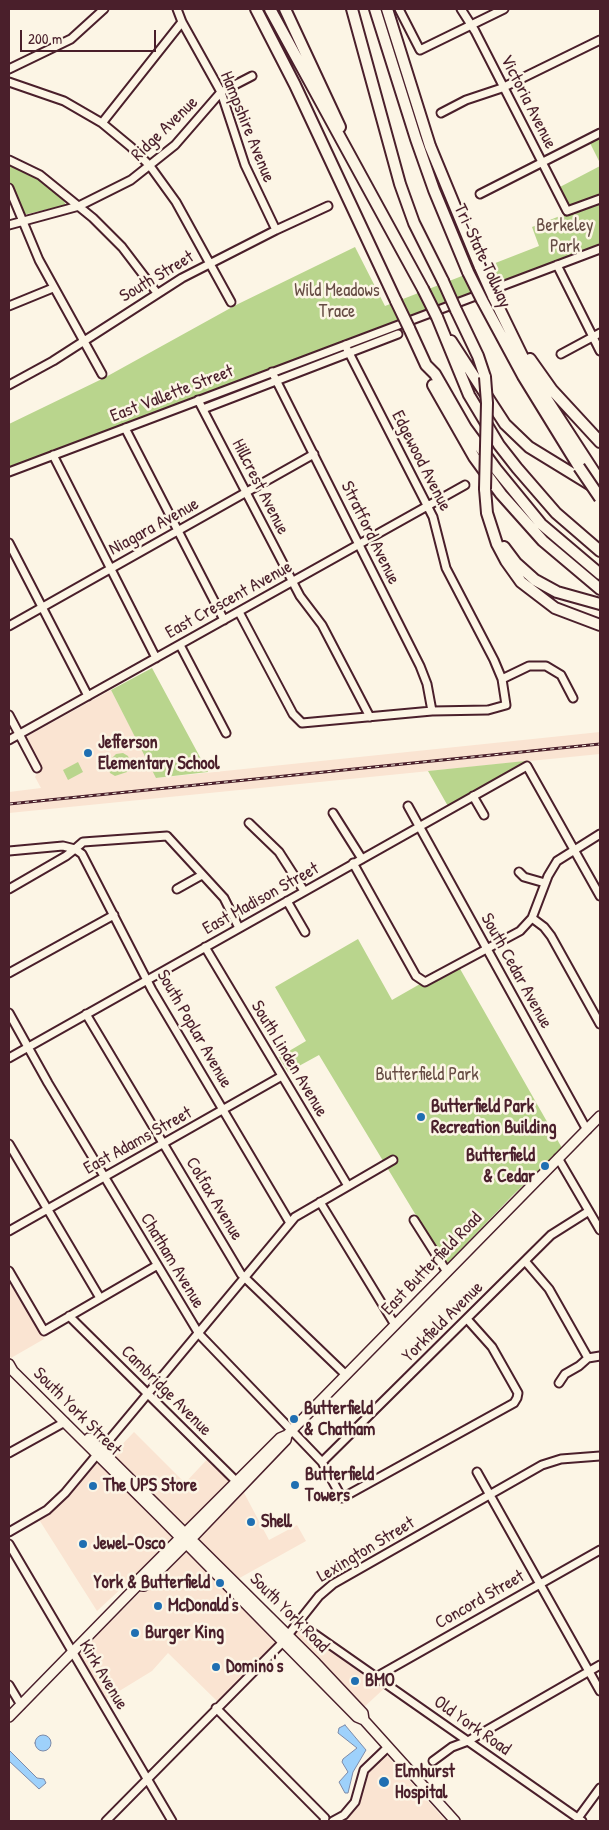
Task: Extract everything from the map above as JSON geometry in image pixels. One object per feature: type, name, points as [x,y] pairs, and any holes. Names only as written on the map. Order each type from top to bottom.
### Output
[{"type":"highway","points":[[254,9],[270,36],[446,410],[474,457],[501,494],[543,541],[600,589]]},
{"type":"highway","points":[[270,9],[310,87],[423,289],[438,319],[469,395],[499,445],[516,468],[556,513],[600,551]]},
{"type":"highway","points":[[285,9],[342,131],[348,152]]},
{"type":"highway","points":[[290,9],[301,32],[302,43]]},
{"type":"highway","points":[[352,9],[400,184],[414,222],[478,356],[485,377],[487,513],[497,544],[521,582],[555,608],[600,625]]},
{"type":"highway","name":"Tri-State Tollway","points":[[375,9],[416,139],[468,272],[523,376],[600,498]]},
{"type":"highway","name":"Tri-State Tollway","points":[[387,9],[433,154],[480,268],[533,378],[599,479]]},
{"type":"highway","points":[[493,296],[537,370],[552,390],[600,442]]},
{"type":"highway","points":[[438,319],[505,424],[529,447],[600,490]]},
{"type":"highway","points":[[426,365],[434,374],[466,428],[520,500],[541,524],[600,574]]},
{"type":"highway","points":[[487,493],[500,540],[507,552],[523,570],[557,592],[580,600],[600,604]]},
{"type":"main road","name":"East Butterfield Road","points":[[9,1717],[138,1585],[137,1581],[186,1538],[239,1484],[280,1438],[289,1433],[600,1116]]},
{"type":"main road","name":"South York Street","points":[[10,1369],[65,1422],[174,1520],[186,1538]]},
{"type":"main road","name":"South York Street","points":[[10,1369],[24,1374],[98,1452],[186,1538]]},
{"type":"main road","name":"East Butterfield Road","points":[[138,1585],[144,1586],[173,1557],[199,1519],[239,1484]]},
{"type":"main road","points":[[174,1520],[184,1522],[199,1519]]},
{"type":"main road","name":"South York Road","points":[[186,1538],[194,1554],[286,1638]]},
{"type":"main road","name":"South York Road","points":[[186,1538],[286,1638],[357,1717],[364,1720],[454,1821]]},
{"type":"main road","points":[[173,1557],[194,1554]]},
{"type":"street","points":[[9,69],[70,39],[104,9]]},
{"type":"street","name":"Hampshire Avenue","points":[[177,9],[182,22],[221,92],[248,172],[276,230]]},
{"type":"street","points":[[399,9],[420,50],[504,9]]},
{"type":"street","name":"Victoria Avenue","points":[[461,9],[567,210],[600,198]]},
{"type":"street","points":[[102,123],[182,22]]},
{"type":"street","points":[[441,113],[466,100],[502,88],[600,40]]},
{"type":"street","name":"Ridge Avenue","points":[[9,225],[79,206],[111,191],[150,166],[183,138],[221,92],[252,76]]},
{"type":"street","points":[[9,82],[50,94],[102,123],[150,166],[180,209],[231,302]]},
{"type":"street","points":[[480,194],[600,133]]},
{"type":"street","points":[[9,160],[40,175],[79,206],[122,247],[157,293]]},
{"type":"street","points":[[9,188],[21,221],[53,288],[102,374]]},
{"type":"street","name":"South Street","points":[[9,385],[84,342],[157,293],[209,263],[328,206]]},
{"type":"street","name":"East Vallette Street","points":[[9,472],[600,249]]},
{"type":"street","points":[[557,265],[597,335],[600,351]]},
{"type":"street","points":[[9,306],[53,288]]},
{"type":"street","name":"East Vallette Street","points":[[203,409],[398,334]]},
{"type":"street","points":[[561,354],[597,335]]},
{"type":"street","name":"Edgewood Avenue","points":[[345,344],[428,506],[437,526],[446,568],[502,679],[506,704],[488,710],[432,711]]},
{"type":"street","name":"Stratford Avenue","points":[[272,372],[360,544],[380,590],[420,666],[427,684],[432,711]]},
{"type":"street","name":"Hillcrest Avenue","points":[[198,400],[292,582],[322,625],[370,717]]},
{"type":"street","points":[[125,428],[224,620]]},
{"type":"street","name":"Niagara Avenue","points":[[9,626],[314,454]]},
{"type":"street","points":[[53,455],[156,658]]},
{"type":"street","name":"East Crescent Avenue","points":[[9,740],[465,485]]},
{"type":"street","points":[[9,543],[88,696]]},
{"type":"street","points":[[239,612],[293,714],[302,723],[432,711]]},
{"type":"street","points":[[180,645],[226,733]]},
{"type":"street","points":[[502,679],[529,666],[546,666],[560,675],[573,698]]},
{"type":"street","points":[[9,715],[37,768]]},
{"type":"street","name":"East Madison Street","points":[[9,1058],[527,766],[574,849]]},
{"type":"street","points":[[473,796],[484,815]]},
{"type":"street","name":"South Cedar Avenue","points":[[408,806],[586,1130]]},
{"type":"street","points":[[333,813],[362,858]]},
{"type":"street","points":[[249,823],[279,852],[304,891]]},
{"type":"street","points":[[353,863],[416,976],[422,982],[430,980],[487,950],[520,930],[532,918],[545,883],[557,861],[600,834]]},
{"type":"street","points":[[9,888],[66,856],[83,842],[162,835],[172,839],[202,876],[225,900],[239,928]]},
{"type":"street","points":[[9,851],[63,846],[75,848]]},
{"type":"street","name":"South Poplar Avenue","points":[[75,848],[82,854],[147,980],[290,1223]]},
{"type":"street","points":[[574,849],[600,896]]},
{"type":"street","points":[[519,872],[524,877],[545,883]]},
{"type":"street","points":[[177,889],[202,876]]},
{"type":"street","points":[[287,901],[305,932]]},
{"type":"street","points":[[9,973],[114,915]]},
{"type":"street","points":[[532,918],[551,936],[600,1024]]},
{"type":"street","name":"South Linden Avenue","points":[[205,947],[348,1186]]},
{"type":"street","name":"Chatham Avenue","points":[[9,1013],[27,1048],[156,1266],[199,1334],[289,1433],[322,1462],[342,1498],[514,1403],[518,1393],[490,1344],[467,1319]]},
{"type":"street","name":"Colfax Avenue","points":[[86,1014],[245,1277],[346,1375]]},
{"type":"street","name":"East Adams Street","points":[[9,1231],[282,1076]]},
{"type":"street","points":[[9,1144],[100,1298]]},
{"type":"street","points":[[558,1158],[600,1230]]},
{"type":"street","points":[[9,1532],[56,1502],[298,1214],[393,1160]]},
{"type":"street","points":[[320,1202],[395,1325]]},
{"type":"street","name":"Yorkfield Avenue","points":[[322,1462],[556,1230],[589,1211]]},
{"type":"street","points":[[414,1220],[447,1272]]},
{"type":"street","points":[[525,1261],[549,1289],[588,1358]]},
{"type":"street","points":[[9,1271],[44,1331],[156,1266]]},
{"type":"street","name":"Cambridge Avenue","points":[[70,1316],[239,1484]]},
{"type":"street","points":[[559,1383],[565,1374],[588,1358],[600,1356]]},
{"type":"street","points":[[9,1453],[65,1422]]},
{"type":"street","name":"Lexington Street","points":[[106,1821],[286,1638],[319,1596],[336,1582],[550,1462],[600,1456]]},
{"type":"street","points":[[477,1472],[600,1691]]},
{"type":"street","name":"Kirk Avenue","points":[[9,1544],[172,1821]]},
{"type":"street","name":"Concord Street","points":[[376,1677],[600,1550]]},
{"type":"street","name":"South York Road","points":[[298,1623],[346,1655]]},
{"type":"street","name":"Old York Road","points":[[346,1655],[580,1820]]},
{"type":"street","points":[[433,1760],[452,1747],[468,1741],[600,1665]]},
{"type":"street","points":[[9,1685],[21,1705]]},
{"type":"street","points":[[216,1708],[324,1819]]},
{"type":"street","points":[[333,1821],[344,1815],[355,1802],[364,1770],[388,1747]]},
{"type":"street","points":[[580,1820],[600,1788]]},
{"type":"shaded area","points":[[111,690],[157,778],[600,732],[600,754],[9,813],[9,792],[41,788],[35,777],[40,768],[24,738]]},
{"type":"shaded area","points":[[9,1279],[44,1339],[11,1358],[9,1355]]},
{"type":"shaded area","points":[[134,1432],[185,1483],[213,1453],[237,1477],[185,1528],[111,1456]]},
{"type":"shaded area","points":[[97,1458],[176,1538],[97,1611],[38,1518]]},
{"type":"shaded area","points":[[242,1489],[269,1540],[297,1525],[306,1541],[236,1580],[195,1538]]},
{"type":"shaded area","points":[[186,1547],[280,1639],[218,1702],[168,1653],[152,1671],[103,1701],[77,1655]]},
{"type":"shaded area","points":[[302,1623],[389,1684],[362,1709],[291,1637]]},
{"type":"shaded area","name":"Elmhurst Hospital","points":[[380,1748],[446,1821],[327,1821],[340,1813],[351,1802],[365,1765]]},
{"type":"green space","name":"Berkeley Park","points":[[600,136],[600,163],[589,141]]},
{"type":"green space","points":[[13,165],[60,194],[66,205],[23,215],[9,180],[9,167]]},
{"type":"green space","name":"Wild Meadows Trace","points":[[600,166],[600,246],[9,468],[9,424],[104,378],[236,305],[355,247],[385,306],[539,246],[532,227],[570,212],[558,188]]},
{"type":"green space","points":[[152,668],[208,772],[156,778],[111,690]]},
{"type":"green space","points":[[123,753],[128,756],[133,770],[115,776],[110,773],[107,763],[116,754]]},
{"type":"green space","points":[[525,761],[527,764],[449,808],[428,771]]},
{"type":"green space","points":[[78,762],[83,772],[68,780],[63,770]]},
{"type":"green space","name":"Butterfield Park","points":[[358,939],[392,1000],[420,984],[426,985],[459,967],[562,1148],[512,1196],[446,1265],[319,1055],[288,1072],[279,1057],[306,1041],[275,987]]},
{"type":"water","points":[[345,1725],[366,1750],[353,1772],[348,1793],[345,1793],[339,1782],[348,1772],[342,1762],[343,1759],[357,1748],[338,1733],[339,1728]]},
{"type":"water","points":[[43,1735],[51,1743],[43,1751],[35,1743]]},
{"type":"water","points":[[9,1750],[37,1778],[44,1779],[46,1783],[39,1789],[9,1761]]},
{"type":"railway","points":[[9,804],[600,744]]},
{"type":"place","name":"Jefferson Elementary School","points":[[88,753]]},
{"type":"place","name":"Butterfield Park Recreation Building","points":[[421,1117]]},
{"type":"place","name":"Butterfield & Cedar","points":[[545,1166]]},
{"type":"place","name":"Butterfield & Chatham","points":[[294,1419]]},
{"type":"place","name":"Butterfield Towers","points":[[295,1485]]},
{"type":"place","name":"The UPS Store","points":[[93,1486]]},
{"type":"place","name":"Shell","points":[[251,1522]]},
{"type":"place","name":"Jewel-Osco","points":[[83,1544]]},
{"type":"place","name":"York & Butterfield","points":[[220,1583]]},
{"type":"place","name":"McDonald's","points":[[158,1606]]},
{"type":"place","name":"Burger King","points":[[135,1633]]},
{"type":"place","name":"Domino's","points":[[216,1667]]},
{"type":"place","name":"BMO","points":[[355,1681]]},
{"type":"place","name":"Elmhurst Hospital","points":[[384,1782]]}]
